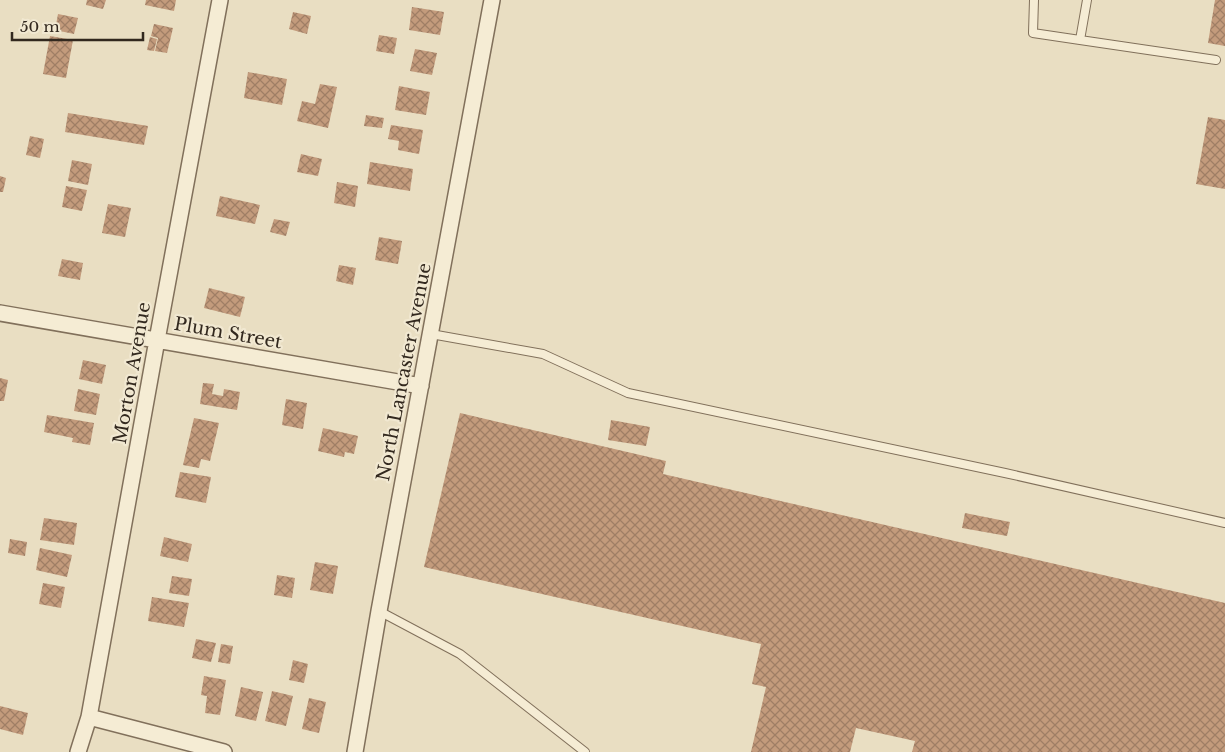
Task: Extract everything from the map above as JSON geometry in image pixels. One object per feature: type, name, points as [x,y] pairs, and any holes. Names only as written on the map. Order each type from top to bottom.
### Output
[{"type":"street","name":"Morton Avenue","points":[[78,752],[89,717],[220,0]]},
{"type":"street","name":"North Lancaster Avenue","points":[[355,752],[378,611],[492,0]]},
{"type":"street","name":"Plum Street","points":[[0,313],[421,386]]},
{"type":"street","points":[[89,717],[224,752]]},
{"type":"lane","points":[[1034,0],[1034,33],[1216,60]]},
{"type":"lane","points":[[1080,40],[1087,0]]},
{"type":"lane","points":[[431,334],[543,354],[628,393],[1225,522]]},
{"type":"lane","points":[[378,611],[460,654],[585,752]]},
{"type":"building","points":[[87,0],[106,0],[103,9],[86,5]]},
{"type":"building","points":[[146,0],[176,0],[174,11],[145,5]]},
{"type":"building","points":[[1215,0],[1225,0],[1225,46],[1208,43]]},
{"type":"building","points":[[412,7],[444,12],[440,35],[409,30]]},
{"type":"building","points":[[293,12],[311,16],[307,34],[289,29]]},
{"type":"building","points":[[58,14],[78,18],[74,34],[55,30]]},
{"type":"building","points":[[154,24],[173,28],[167,53],[155,51],[158,38],[151,36]]},
{"type":"building","points":[[379,35],[397,38],[394,54],[376,51]]},
{"type":"building","points":[[50,36],[73,40],[66,78],[43,74]]},
{"type":"building","points":[[150,37],[157,39],[154,51],[147,50]]},
{"type":"building","points":[[415,49],[437,53],[432,75],[410,71]]},
{"type":"building","points":[[248,72],[287,79],[282,105],[244,98]]},
{"type":"building","points":[[320,84],[337,87],[328,128],[297,121],[302,101],[315,104]]},
{"type":"building","points":[[399,86],[430,92],[426,115],[395,110]]},
{"type":"building","points":[[68,113],[148,126],[144,145],[65,132]]},
{"type":"building","points":[[366,115],[384,118],[382,128],[364,126]]},
{"type":"building","points":[[1208,117],[1225,120],[1225,189],[1196,184]]},
{"type":"building","points":[[391,125],[423,130],[419,154],[398,150],[399,141],[388,139]]},
{"type":"building","points":[[30,136],[44,139],[40,158],[26,155]]},
{"type":"building","points":[[301,154],[322,159],[318,176],[297,172]]},
{"type":"building","points":[[72,160],[92,164],[88,185],[68,181]]},
{"type":"building","points":[[370,162],[413,169],[410,191],[367,184]]},
{"type":"building","points":[[0,176],[6,178],[3,192],[0,192]]},
{"type":"building","points":[[337,182],[358,186],[355,207],[334,203]]},
{"type":"building","points":[[66,186],[87,190],[82,211],[62,207]]},
{"type":"building","points":[[220,196],[260,205],[255,224],[216,216]]},
{"type":"building","points":[[108,204],[131,208],[125,237],[102,233]]},
{"type":"building","points":[[274,219],[290,222],[286,236],[270,232]]},
{"type":"building","points":[[379,237],[402,241],[398,264],[375,260]]},
{"type":"building","points":[[62,259],[83,263],[80,280],[58,276]]},
{"type":"building","points":[[339,265],[356,268],[353,285],[336,281]]},
{"type":"building","points":[[209,288],[245,297],[240,317],[204,308]]},
{"type":"building","points":[[83,360],[106,365],[102,384],[79,379]]},
{"type":"building","points":[[0,378],[8,380],[4,401],[0,401]]},
{"type":"building","points":[[203,383],[214,384],[212,394],[223,396],[224,389],[240,392],[237,410],[200,404]]},
{"type":"building","points":[[78,389],[100,394],[96,415],[74,411]]},
{"type":"building","points":[[286,399],[307,403],[303,429],[282,425]]},
{"type":"building","points":[[460,413],[666,461],[663,474],[1225,603],[1225,752],[912,752],[915,741],[856,728],[850,752],[751,752],[766,687],[752,684],[761,644],[424,567]]},
{"type":"building","points":[[47,415],[94,423],[90,445],[72,442],[73,438],[44,432]]},
{"type":"building","points":[[194,418],[219,423],[210,461],[201,459],[199,468],[183,465]]},
{"type":"building","points":[[611,420],[650,427],[646,446],[608,440]]},
{"type":"building","points":[[323,428],[358,436],[354,454],[345,452],[344,457],[318,451]]},
{"type":"building","points":[[180,472],[211,477],[206,503],[175,497]]},
{"type":"building","points":[[965,513],[1010,522],[1007,536],[962,528]]},
{"type":"building","points":[[44,518],[77,523],[74,545],[40,540]]},
{"type":"building","points":[[164,537],[192,544],[188,562],[160,556]]},
{"type":"building","points":[[10,539],[27,542],[25,556],[8,553]]},
{"type":"building","points":[[40,548],[72,555],[67,577],[36,570]]},
{"type":"building","points":[[315,562],[338,566],[333,594],[310,590]]},
{"type":"building","points":[[277,575],[295,578],[292,598],[274,595]]},
{"type":"building","points":[[172,576],[192,579],[189,596],[169,593]]},
{"type":"building","points":[[43,583],[65,587],[61,608],[39,604]]},
{"type":"building","points":[[152,597],[189,603],[184,627],[148,621]]},
{"type":"building","points":[[196,639],[216,643],[211,662],[192,658]]},
{"type":"building","points":[[221,644],[233,646],[230,664],[218,662]]},
{"type":"building","points":[[293,660],[308,664],[304,683],[289,680]]},
{"type":"building","points":[[204,676],[226,680],[220,715],[205,713],[207,696],[201,695]]},
{"type":"building","points":[[241,687],[263,692],[256,721],[235,716]]},
{"type":"building","points":[[272,691],[293,696],[286,726],[265,721]]},
{"type":"building","points":[[309,698],[326,702],[319,733],[302,729]]},
{"type":"building","points":[[0,706],[28,713],[23,735],[0,729]]}]
